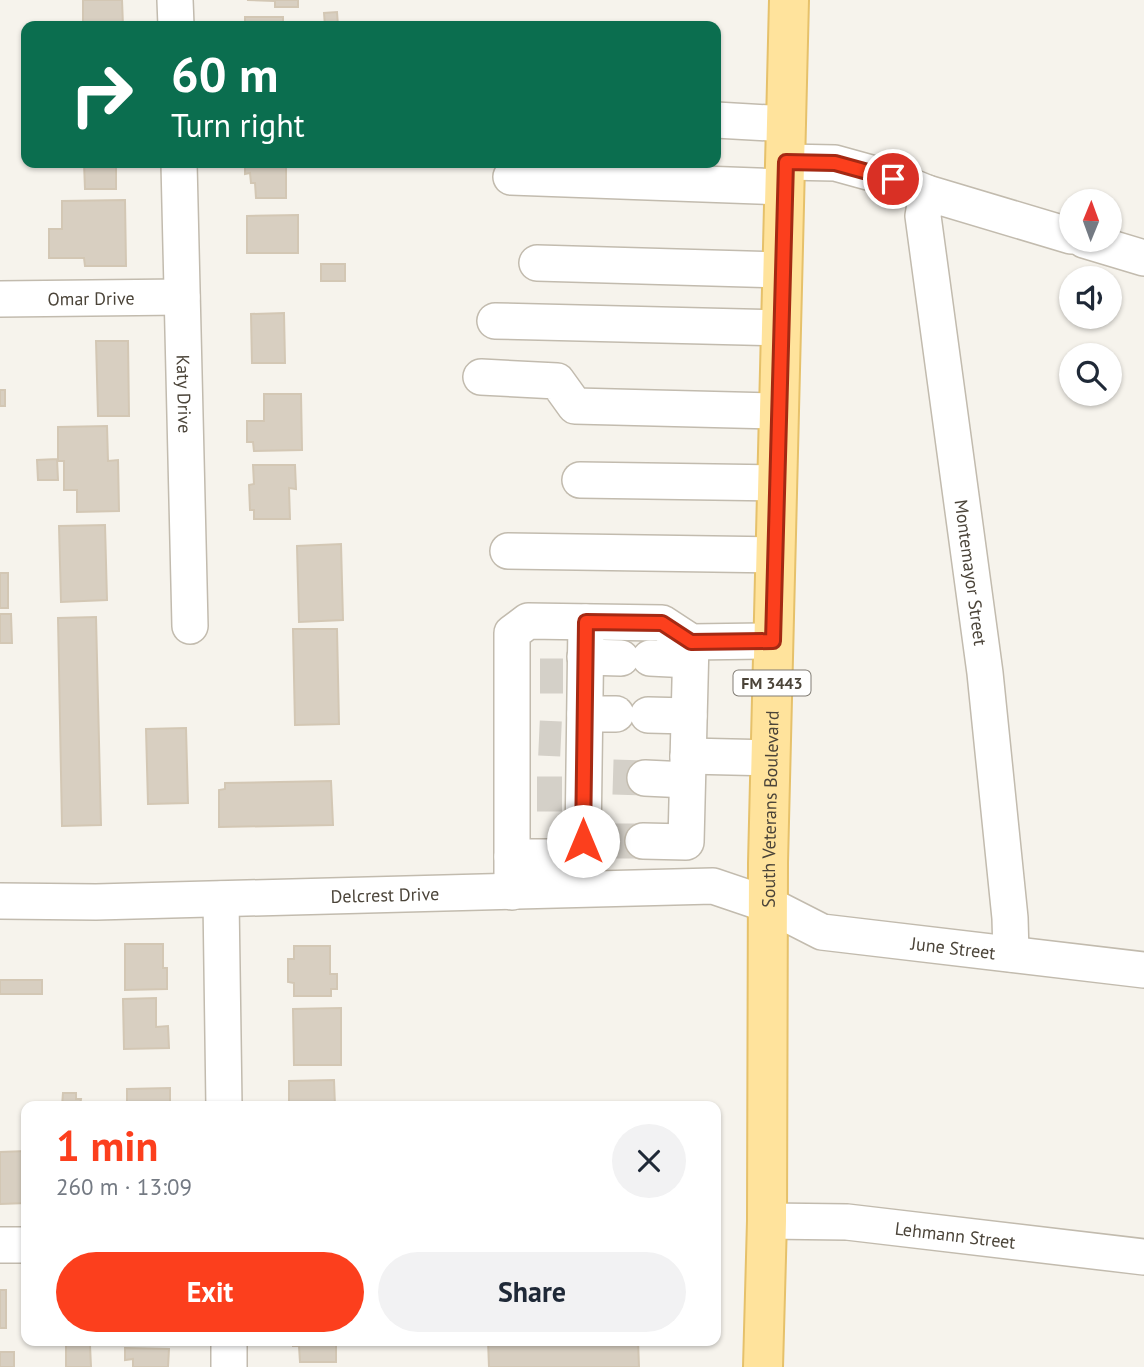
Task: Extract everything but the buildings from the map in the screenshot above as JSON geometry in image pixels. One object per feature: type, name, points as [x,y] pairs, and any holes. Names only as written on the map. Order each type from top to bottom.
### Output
[{"type":"main road","name":"South Veterans Boulevard","points":[[763,1367],[773,641],[789,0]]},
{"type":"street","points":[[175,0],[176,21]]},
{"type":"street","points":[[721,120],[786,124]]},
{"type":"street","points":[[511,177],[785,175],[835,163],[1059,232]]},
{"type":"street","name":"Katy Drive","points":[[179,168],[190,625]]},
{"type":"street","name":"Montemayor Street","points":[[927,193],[923,216],[985,673],[1010,918],[1011,954]]},
{"type":"street","points":[[1122,251],[1144,258]]},
{"type":"street","points":[[537,263],[783,270]]},
{"type":"street","name":"Omar Drive","points":[[0,299],[182,297]]},
{"type":"street","points":[[495,321],[782,328]]},
{"type":"street","points":[[481,377],[557,382],[575,406],[779,411]]},
{"type":"street","points":[[580,480],[777,483]]},
{"type":"street","points":[[508,551],[775,555]]},
{"type":"street","points":[[512,857],[566,857],[613,841],[686,842],[690,651],[662,623],[528,621],[512,633],[557,672],[578,728],[577,787],[613,841]]},
{"type":"street","points":[[557,672],[586,622]]},
{"type":"street","points":[[557,672],[636,658],[773,641]]},
{"type":"street","points":[[557,672],[578,728],[577,787]]},
{"type":"street","points":[[578,728],[689,716]]},
{"type":"street","points":[[512,892],[512,857],[577,787],[688,768],[771,758]]},
{"type":"street","name":"Delcrest Drive","points":[[0,901],[96,902],[713,887],[769,905]]},
{"type":"street","points":[[221,899],[224,1101]]},
{"type":"street","name":"June Street","points":[[769,905],[822,932],[1144,970]]},
{"type":"street","name":"Lehmann Street","points":[[767,1221],[847,1222],[1144,1257]]},
{"type":"street","points":[[0,1245],[21,1245]]},
{"type":"street","points":[[229,1346],[229,1367]]},
{"type":"tunnel","points":[[540,676],[563,676]]},
{"type":"tunnel","points":[[539,738],[561,739]]},
{"type":"tunnel","points":[[613,777],[645,778]]},
{"type":"tunnel","points":[[537,794],[562,794]]},
{"type":"tunnel","points":[[614,841],[643,841]]},
{"type":"route","points":[[583,841],[586,622],[662,623],[691,642],[773,641],[786,162],[835,163],[893,179]]}]
